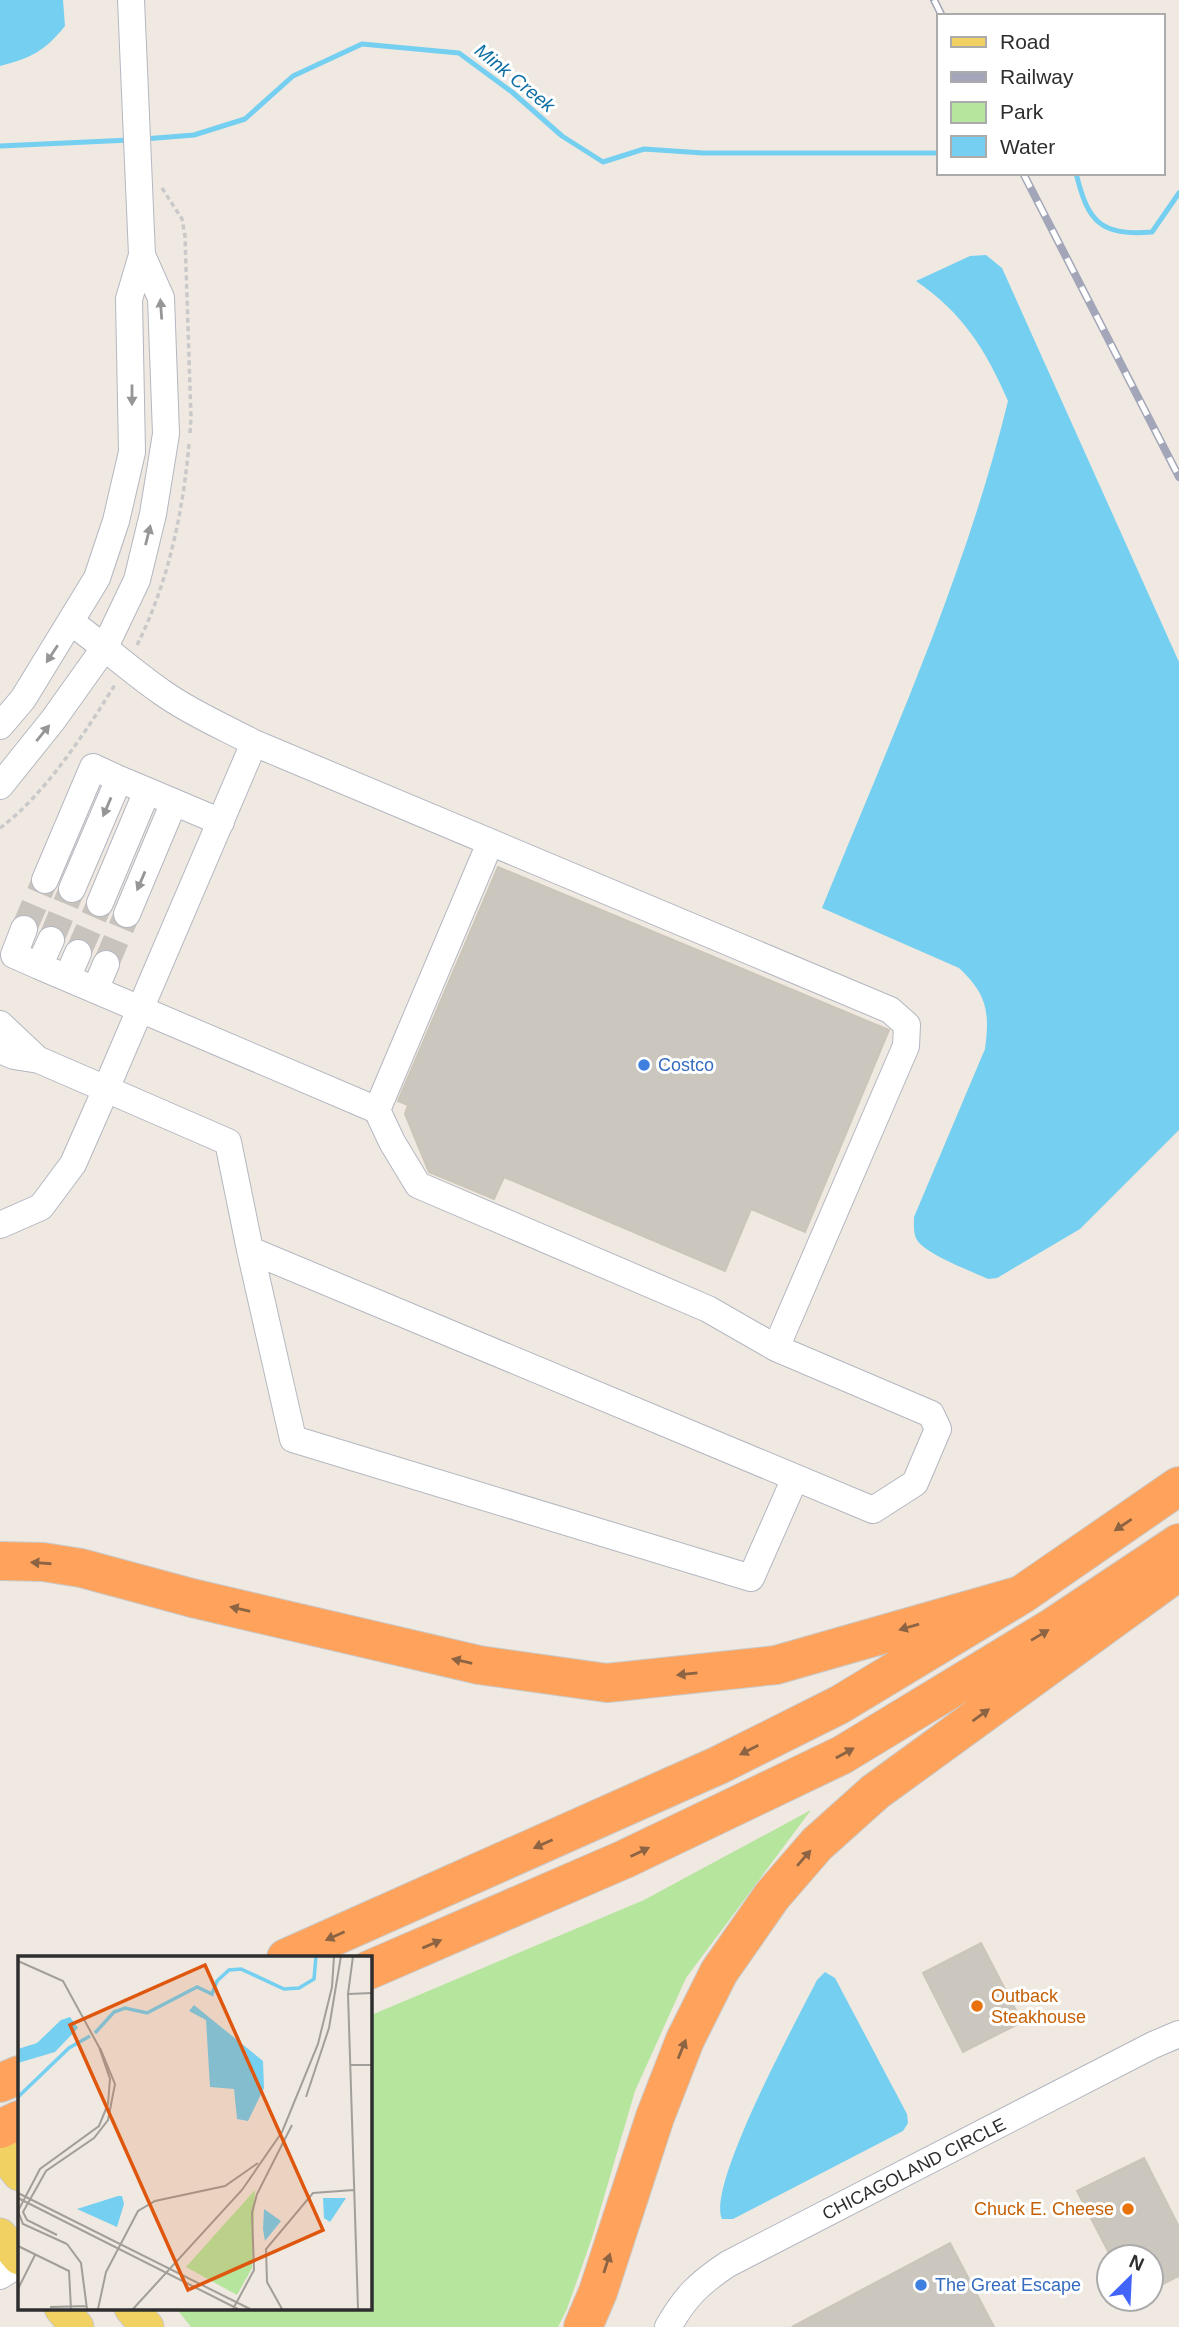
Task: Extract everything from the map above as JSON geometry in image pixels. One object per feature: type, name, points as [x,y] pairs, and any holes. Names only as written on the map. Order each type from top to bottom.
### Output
[{"type":"highway","points":[[290,1956],[719,1765],[839,1704],[1021,1595],[1179,1486]]},
{"type":"highway","points":[[371,1969],[625,1860],[842,1755],[1053,1627],[1179,1544]]},
{"type":"highway","points":[[0,1561],[43,1562],[81,1568],[192,1598],[478,1665],[607,1683],[776,1665],[1021,1595]]},
{"type":"highway","points":[[583,2327],[655,2118],[685,2040],[719,1972],[772,1896],[817,1844],[875,1792],[1179,1571]]},
{"type":"highway","points":[[0,2083],[18,2075]]},
{"type":"highway","points":[[0,2129],[18,2120]]},
{"type":"main road","points":[[0,2150],[18,2173]]},
{"type":"main road","points":[[0,2235],[18,2257]]},
{"type":"main road","points":[[63,2310],[77,2327]]},
{"type":"main road","points":[[133,2310],[147,2327]]},
{"type":"street","points":[[0,726],[23,699],[72,623],[97,578],[116,521],[132,452],[129,299],[142,255],[148,172],[136,110],[131,0]]},
{"type":"street","points":[[0,786],[53,720],[105,647],[137,580],[153,514],[166,434],[161,298],[142,255]]},
{"type":"street","points":[[72,623],[166,695],[254,743],[890,1010],[907,1025],[906,1046],[776,1348]]},
{"type":"street","points":[[0,1225],[41,1207],[73,1164],[254,743]]},
{"type":"street","points":[[45,880],[93,767],[221,822]]},
{"type":"street","points":[[72,889],[119,779]]},
{"type":"street","points":[[100,903],[147,791]]},
{"type":"street","points":[[127,914],[174,802]]},
{"type":"street","points":[[377,1110],[490,843]]},
{"type":"street","points":[[24,929],[14,956],[377,1110],[392,1142],[418,1185],[708,1309],[776,1348],[931,1415],[938,1429],[915,1483],[873,1510],[250,1250]]},
{"type":"street","points":[[39,966],[51,940]]},
{"type":"street","points":[[67,978],[78,953]]},
{"type":"street","points":[[95,990],[106,964]]},
{"type":"street","points":[[0,1024],[39,1060]]},
{"type":"street","points":[[0,1050],[14,1056],[39,1060],[228,1142],[293,1439],[751,1578],[795,1478]]},
{"type":"street","name":"CHICAGOLAND CIRCLE","points":[[668,2327],[681,2305],[703,2280],[728,2264],[1153,2045],[1179,2035]]},
{"type":"street","points":[[0,2276],[18,2265]]},
{"type":"path","points":[[148,172],[182,219],[185,270]]},
{"type":"path","points":[[0,828],[46,781],[109,695]]},
{"type":"green space","points":[[811,1810],[686,1978],[635,2091],[592,2238],[558,2327],[191,2327],[178,2310],[371,2310],[371,2015],[644,1900]]},
{"type":"water","points":[[0,0],[63,0],[65,26],[51,42],[37,52],[0,66]]},
{"type":"water","points":[[986,255],[1002,268],[1179,662],[1179,1130],[1080,1229],[997,1278],[988,1279],[922,1246],[915,1235],[914,1226],[914,1217],[985,1049],[987,1024],[981,995],[959,968],[822,908],[948,595],[970,531],[1008,401],[991,365],[960,319],[916,281],[970,256]]},
{"type":"water","points":[[825,1972],[835,1978],[907,2114],[908,2123],[903,2131],[733,2219],[722,2219],[721,2201],[727,2173],[740,2139],[792,2029],[817,1980]]},
{"type":"building","name":"Costco","points":[[498,867],[889,1030],[805,1232],[751,1209],[725,1271],[504,1177],[494,1199],[429,1172],[405,1114],[408,1105],[398,1101]]},
{"type":"building","name":"Outback Steakhouse","points":[[981,1943],[1022,2022],[963,2052],[923,1973]]},
{"type":"building","name":"Chuck E. Cheese","points":[[1144,2158],[1179,2227],[1179,2276],[1165,2283],[1165,2243],[1104,2243],[1077,2191]]},
{"type":"building","name":"The Great Escape","points":[[950,2243],[994,2327],[792,2327]]},
{"type":"waterway","name":"Mink Creek","points":[[144,139],[194,135],[245,119],[293,76],[362,44],[459,53],[512,92],[562,136],[603,162],[644,149],[703,153],[937,153]]},
{"type":"waterway","name":"Mink Creek","points":[[0,146],[130,140]]},
{"type":"waterway","name":"Mink Creek","points":[[1077,175],[1092,214],[1108,228],[1120,231],[1152,232],[1179,193]]},
{"type":"tunnel","points":[[24,929],[45,880]]},
{"type":"tunnel","points":[[51,940],[72,889]]},
{"type":"tunnel","points":[[78,953],[100,903]]},
{"type":"tunnel","points":[[106,964],[127,914]]},
{"type":"railway","points":[[934,0],[941,14]]},
{"type":"railway","points":[[1024,175],[1179,477]]},
{"type":"place","name":"Costco","points":[[644,1065]]},
{"type":"place","name":"Outback Steakhouse","points":[[977,2006]]},
{"type":"place","name":"Chuck E. Cheese","points":[[1128,2209]]},
{"type":"place","name":"The Great Escape","points":[[921,2285]]}]
